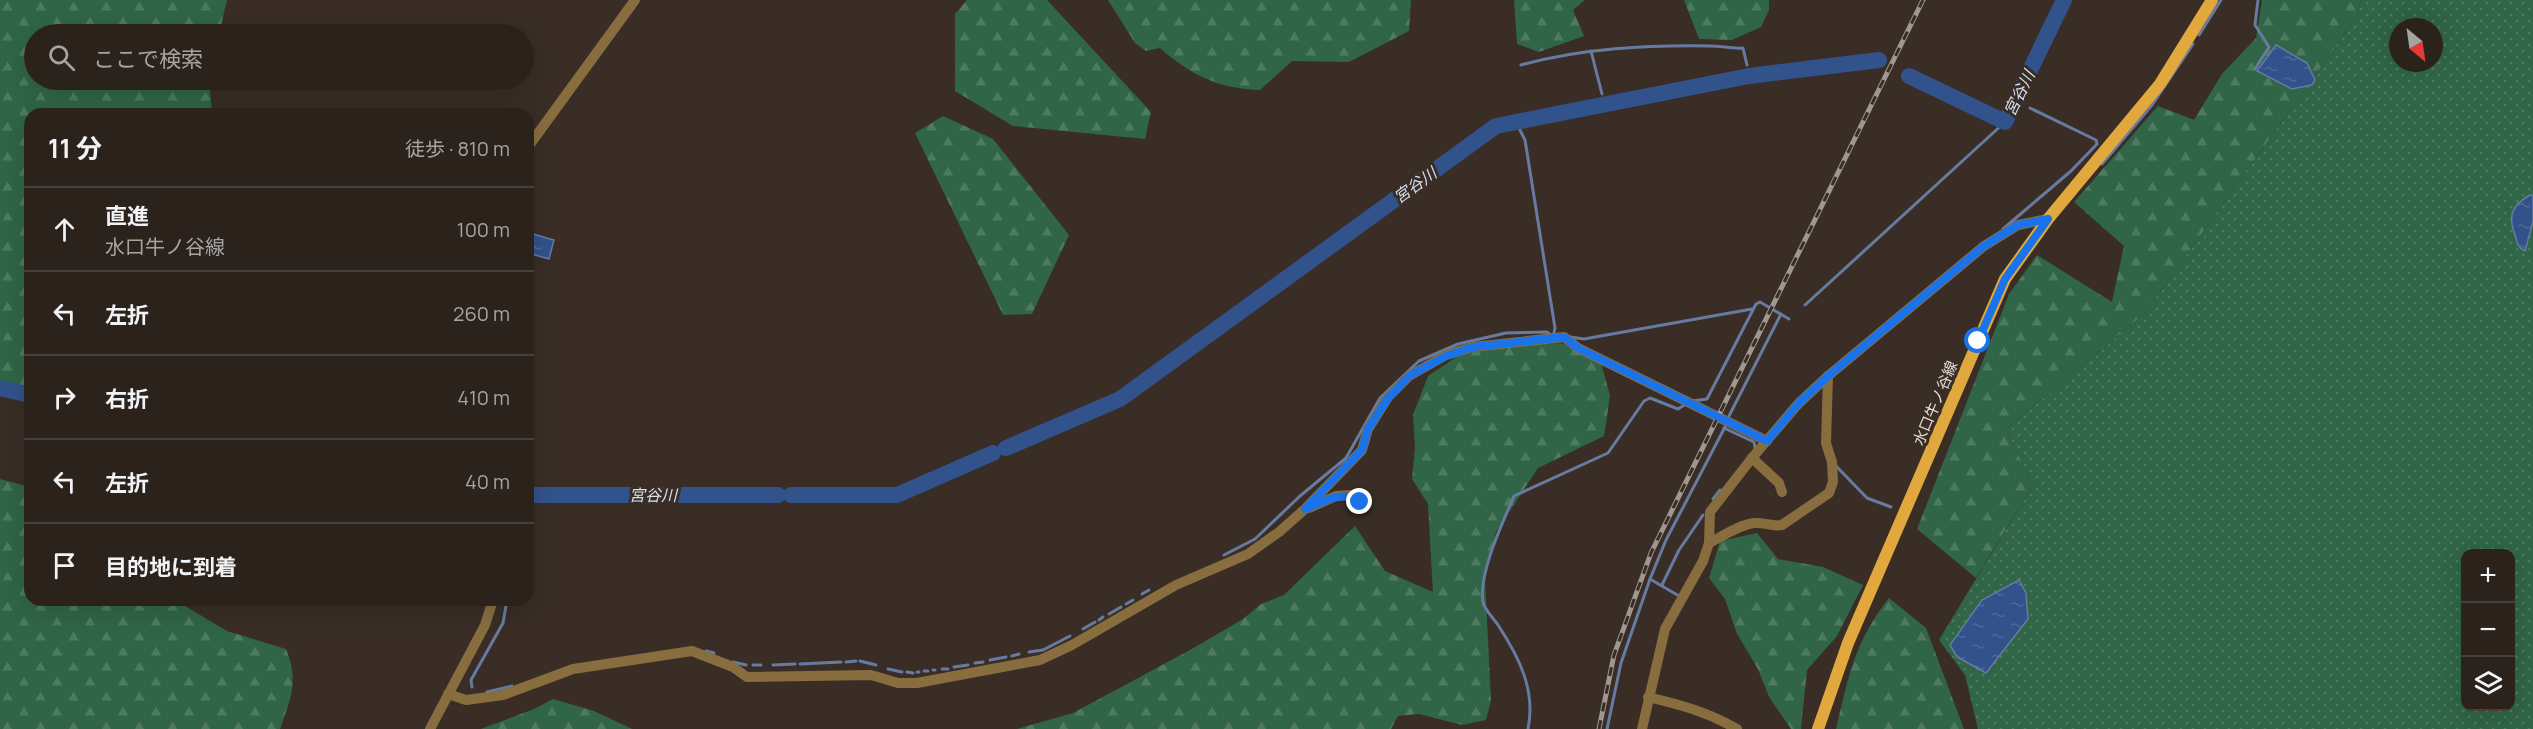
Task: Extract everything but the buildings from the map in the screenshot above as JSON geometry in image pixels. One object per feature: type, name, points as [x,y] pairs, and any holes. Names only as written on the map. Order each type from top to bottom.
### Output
[{"type":"main road","name":"水口牛ノ谷線","points":[[1818,729],[1848,643],[2005,279],[2048,219],[2160,84],[2212,0]]},
{"type":"street","points":[[534,139],[635,0]]},
{"type":"street","points":[[1642,729],[1665,629],[1703,561],[1709,543],[1710,512],[1752,458],[1798,404],[1828,376],[2002,233],[2018,225],[2048,219]]},
{"type":"street","points":[[448,694],[466,700],[503,695],[573,669],[692,651],[733,667],[747,677],[871,675],[898,683],[917,683],[1040,660],[1072,645],[1176,585],[1248,554],[1305,509],[1362,450],[1368,429],[1388,398],[1409,376],[1446,356],[1473,347],[1564,331],[1578,348],[1767,441]]},
{"type":"street","points":[[1709,543],[1751,523],[1763,523],[1773,527],[1782,525],[1829,493],[1833,482],[1832,462],[1826,443],[1828,376]]},
{"type":"street","points":[[1752,458],[1779,483],[1782,492]]},
{"type":"street","points":[[1305,509],[1336,496],[1350,495],[1363,508]]},
{"type":"street","points":[[430,729],[485,625],[491,606]]},
{"type":"street","points":[[1648,697],[1694,708],[1737,729]]},
{"type":"green space","points":[[0,0],[227,0],[221,24],[24,24],[24,90],[210,90],[211,108],[24,108],[24,386],[0,381]]},
{"type":"green space","points":[[967,0],[1047,0],[1151,112],[1145,139],[1013,126],[955,91],[955,14]]},
{"type":"green space","points":[[1108,0],[1411,0],[1409,31],[1349,62],[1292,61],[1260,90],[1232,87],[1206,79],[1171,58],[1160,48],[1146,51],[1135,43]]},
{"type":"green space","points":[[1514,0],[1585,0],[1573,10],[1584,36],[1539,52],[1517,44]]},
{"type":"green space","points":[[1684,0],[1769,0],[1769,10],[1761,27],[1732,40],[1699,39]]},
{"type":"green space","points":[[2262,0],[2361,0],[2356,18],[2144,314],[2006,429],[2033,485],[1976,578],[1917,529],[2009,294],[2037,255],[2112,302],[2124,246],[2074,202],[2158,106],[2194,120],[2222,74],[2256,38]]},
{"type":"green space","points":[[2361,0],[2533,0],[2533,729],[1978,729],[1965,675],[1939,640],[2033,485],[2006,429],[2144,314],[2356,18]]},
{"type":"green space","points":[[943,116],[993,139],[1069,235],[1032,314],[1003,315],[915,133]]},
{"type":"green space","points":[[1561,343],[1600,359],[1610,396],[1604,436],[1538,468],[1496,532],[1485,580],[1491,700],[1486,720],[1462,725],[1419,714],[1398,716],[1391,729],[1017,729],[1073,713],[1190,650],[1243,619],[1261,604],[1284,595],[1355,526],[1385,571],[1433,592],[1428,504],[1412,479],[1415,447],[1413,415],[1428,376],[1461,354],[1517,345]]},
{"type":"green space","points":[[0,479],[24,485],[24,606],[185,606],[227,631],[286,649],[290,660],[292,689],[280,729],[0,729]]},
{"type":"green space","points":[[1757,533],[1778,559],[1823,567],[1863,585],[1837,636],[1807,670],[1801,729],[1791,729],[1769,697],[1758,669],[1737,634],[1725,599],[1709,578],[1720,541]]},
{"type":"green space","points":[[1889,598],[1926,628],[1964,729],[1836,729],[1849,676],[1860,645],[1877,614]]},
{"type":"green space","points":[[553,699],[594,711],[632,729],[481,729],[534,709]]},
{"type":"water","points":[[2276,45],[2307,63],[2315,80],[2312,85],[2292,89],[2257,71]]},
{"type":"water","points":[[2533,195],[2533,221],[2525,251],[2517,242],[2512,217],[2515,207]]},
{"type":"water","points":[[534,234],[554,240],[549,259],[534,255]]},
{"type":"water","points":[[2019,580],[2026,593],[2028,619],[1986,673],[1957,657],[1950,645],[1982,600]]},
{"type":"waterway","name":"宮谷川","points":[[1909,76],[2005,122],[2064,0]]},
{"type":"waterway","points":[[2199,35],[2221,0]]},
{"type":"waterway","points":[[2255,69],[2269,47],[2255,25],[2258,0]]},
{"type":"waterway","points":[[2102,164],[2152,105],[2193,44]]},
{"type":"waterway","points":[[1521,65],[1591,51],[1687,46],[1743,48],[1747,65]]},
{"type":"waterway","points":[[1591,51],[1602,94]]},
{"type":"waterway","name":"宮谷川","points":[[1006,448],[1120,399],[1496,126],[1749,76],[1879,60]]},
{"type":"waterway","points":[[2003,229],[2071,171],[2097,144],[2096,140],[2030,108]]},
{"type":"waterway","points":[[1224,555],[1255,539],[1300,496],[1346,458],[1380,398],[1419,361],[1458,344],[1506,333],[1547,332],[1553,337],[1555,328],[1525,140],[1516,122]]},
{"type":"waterway","points":[[1805,305],[2005,122]]},
{"type":"waterway","points":[[1692,401],[1707,399],[1756,304],[1760,302],[1789,319]]},
{"type":"waterway","points":[[1570,337],[1584,339],[1752,309]]},
{"type":"waterway","points":[[1729,416],[1781,314]]},
{"type":"waterway","name":"宮谷川","points":[[0,388],[24,394]]},
{"type":"waterway","points":[[1528,729],[1530,701],[1524,674],[1513,649],[1485,608],[1482,590],[1488,563],[1514,496],[1608,453],[1644,401],[1650,398],[1678,409],[1686,404]]},
{"type":"waterway","points":[[1679,596],[1650,579],[1666,540],[1725,427]]},
{"type":"waterway","points":[[1724,428],[1754,442],[1755,448]]},
{"type":"waterway","name":"宮谷川","points":[[791,495],[897,495],[993,453]]},
{"type":"waterway","points":[[1836,466],[1867,498],[1891,507]]},
{"type":"waterway","points":[[1713,499],[1720,490]]},
{"type":"waterway","name":"宮谷川","points":[[534,495],[778,495]]},
{"type":"waterway","points":[[1662,585],[1679,550],[1703,515]]},
{"type":"waterway","points":[[1607,729],[1621,663],[1650,579]]},
{"type":"waterway","points":[[1142,594],[1149,590]]},
{"type":"waterway","points":[[1126,604],[1133,600]]},
{"type":"waterway","points":[[472,687],[471,680],[503,623],[506,606]]},
{"type":"waterway","points":[[1109,614],[1121,607]]},
{"type":"waterway","points":[[1099,620],[1103,617]]},
{"type":"waterway","points":[[1083,629],[1095,622]]},
{"type":"waterway","points":[[1029,652],[1043,650],[1070,636]]},
{"type":"waterway","points":[[706,651],[714,653]]},
{"type":"waterway","points":[[1012,656],[1019,654]]},
{"type":"waterway","points":[[990,660],[1006,657]]},
{"type":"waterway","points":[[846,662],[856,661]]},
{"type":"waterway","points":[[860,661],[876,665]]},
{"type":"waterway","points":[[733,662],[746,665]]},
{"type":"waterway","points":[[800,664],[841,662]]},
{"type":"waterway","points":[[975,663],[983,662]]},
{"type":"waterway","points":[[773,665],[795,664]]},
{"type":"waterway","points":[[753,665],[761,665]]},
{"type":"waterway","points":[[954,667],[968,665]]},
{"type":"waterway","points":[[888,669],[902,672]]},
{"type":"waterway","points":[[942,669],[948,669]]},
{"type":"waterway","points":[[907,672],[913,673]]},
{"type":"waterway","points":[[487,692],[512,686]]},
{"type":"railway","points":[[1599,729],[1614,655],[1651,553],[1923,0]]},
{"type":"route","points":[[1360,502],[1350,495],[1336,496],[1305,509],[1362,450],[1368,429],[1388,398],[1409,376],[1446,356],[1473,347],[1564,337],[1578,348],[1767,441],[1798,404],[1828,376],[1984,246],[2018,225],[2048,219],[2005,279],[1978,341]]}]
